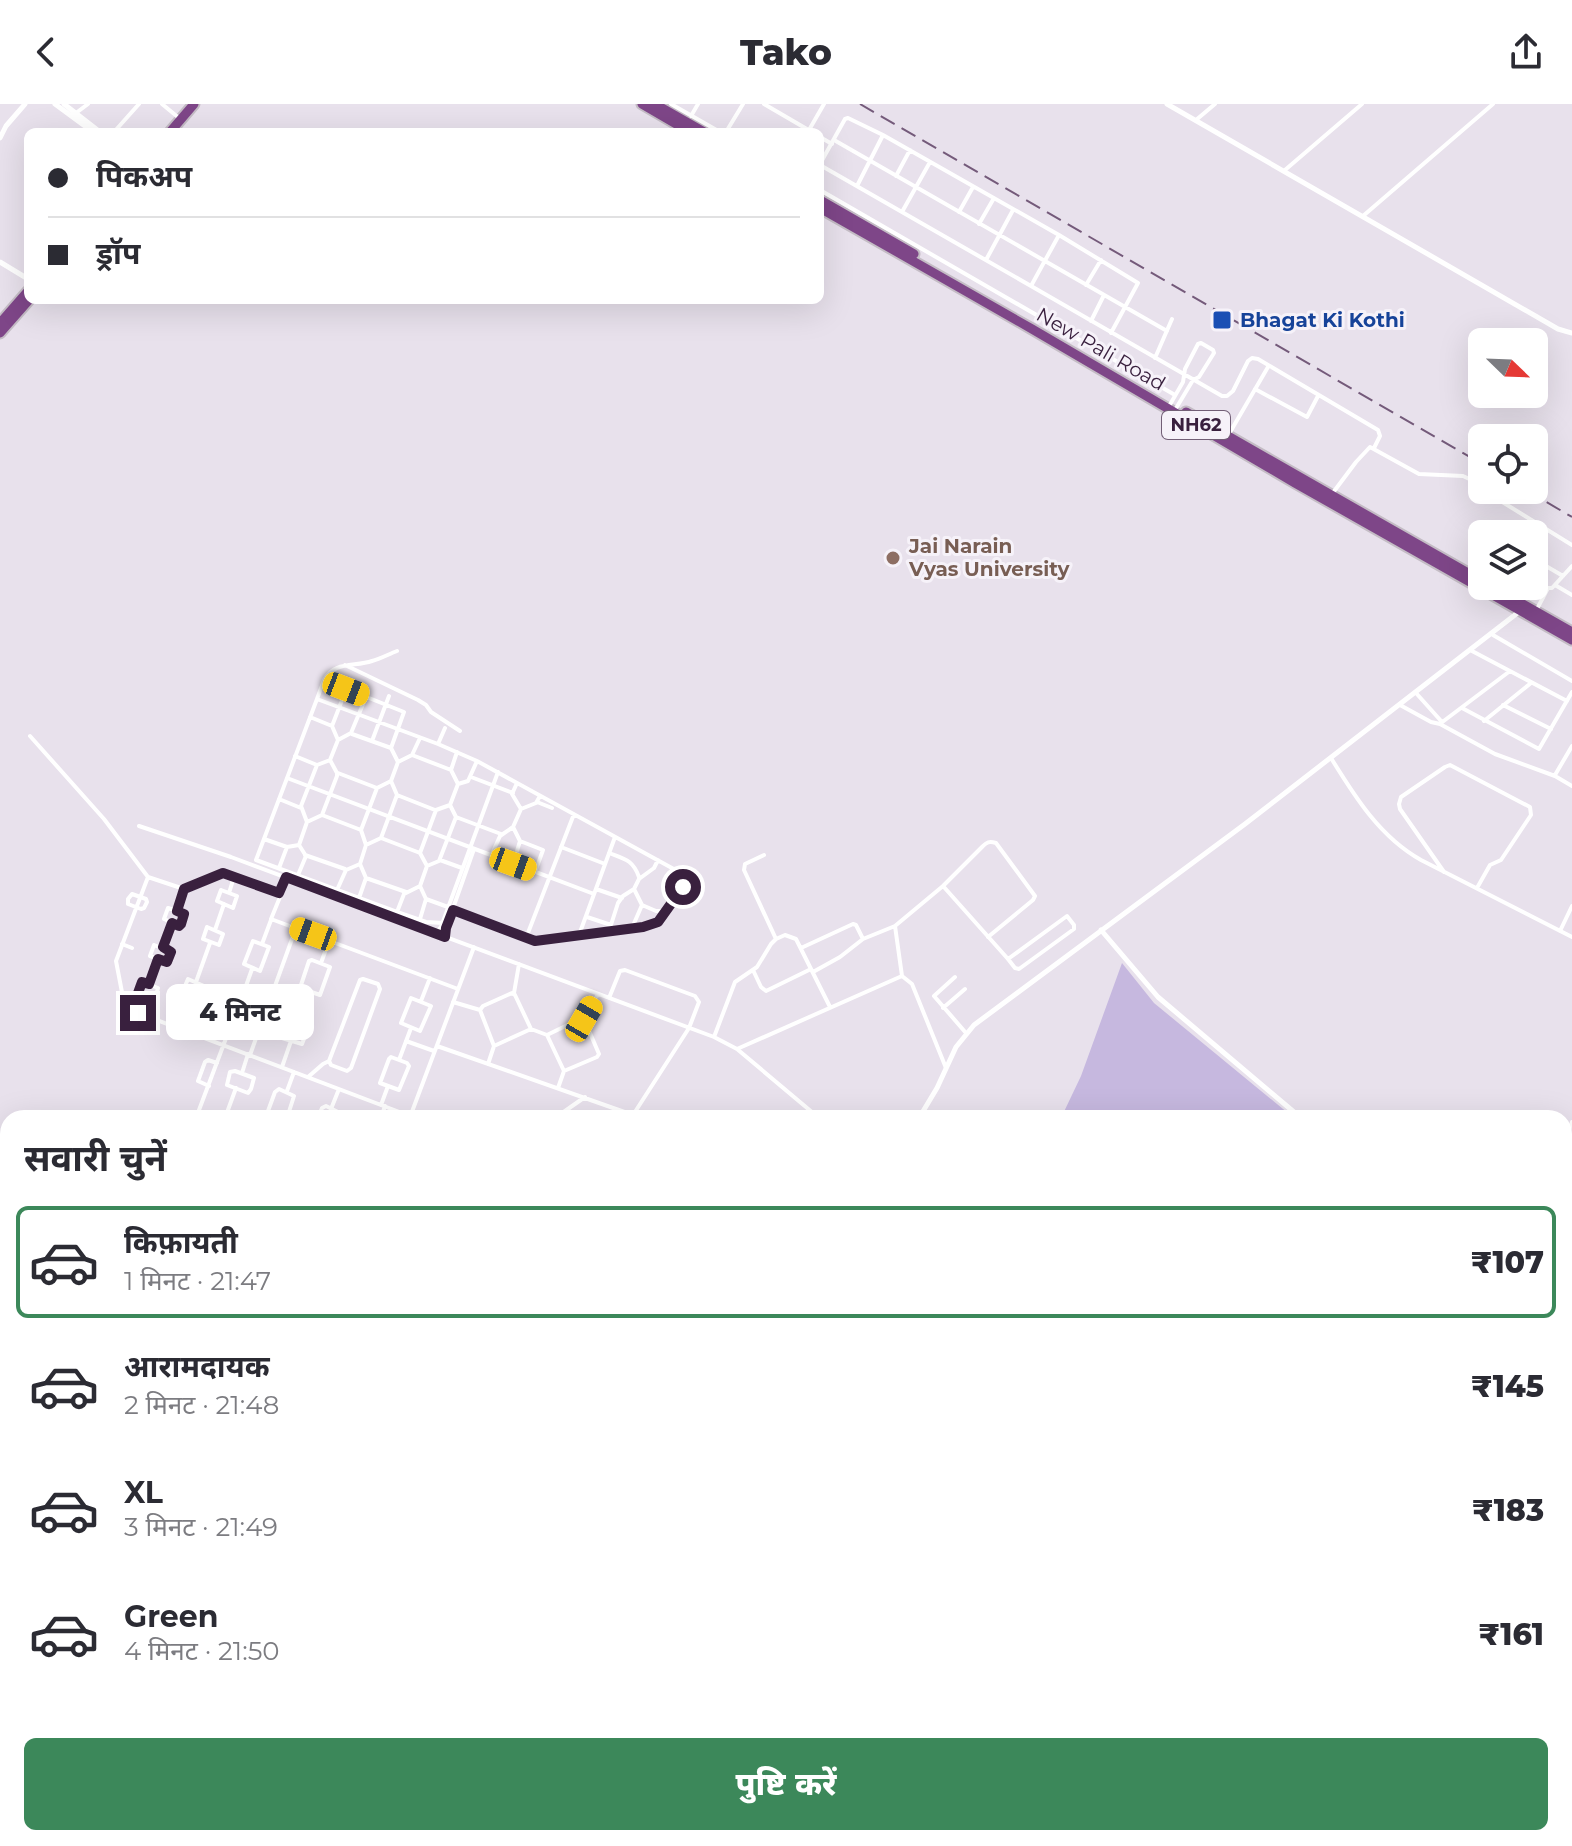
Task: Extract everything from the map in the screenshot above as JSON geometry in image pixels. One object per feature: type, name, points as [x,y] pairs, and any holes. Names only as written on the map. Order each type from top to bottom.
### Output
[{"type":"highway","points":[[174,128],[194,104]]},
{"type":"highway","points":[[180,128],[201,104]]},
{"type":"highway","points":[[642,104],[683,128]]},
{"type":"highway","points":[[655,104],[697,128]]},
{"type":"highway","name":"New Pali Road","points":[[824,202],[1173,405],[1295,483],[1572,640]]},
{"type":"highway","name":"New Pali Road","points":[[824,210],[1468,573]]},
{"type":"highway","points":[[0,323],[24,296]]},
{"type":"highway","points":[[0,333],[25,304]]},
{"type":"highway","points":[[1516,600],[1572,632]]},
{"type":"street","points":[[0,138],[25,104]]},
{"type":"street","points":[[55,104],[88,128]]},
{"type":"street","points":[[64,104],[95,128]]},
{"type":"street","points":[[76,113],[88,104]]},
{"type":"street","points":[[118,128],[139,104]]},
{"type":"street","points":[[162,104],[181,120]]},
{"type":"street","points":[[671,104],[713,128]]},
{"type":"street","points":[[691,116],[698,104]]},
{"type":"street","points":[[728,128],[743,104]]},
{"type":"street","points":[[764,104],[774,106],[806,128]]},
{"type":"street","points":[[812,128],[824,104]]},
{"type":"street","points":[[1167,104],[1558,329],[1572,333]]},
{"type":"street","points":[[1196,120],[1215,104]]},
{"type":"street","points":[[1285,170],[1362,104]]},
{"type":"street","points":[[1363,216],[1493,104]]},
{"type":"street","points":[[824,158],[848,118],[910,150],[1101,260],[1138,283],[1111,333]]},
{"type":"street","points":[[857,186],[883,135]]},
{"type":"street","points":[[824,139],[870,160],[1167,331]]},
{"type":"street","points":[[896,176],[910,150]]},
{"type":"street","points":[[902,212],[930,162]]},
{"type":"street","points":[[824,167],[1222,396],[1233,391],[1248,361],[1258,359],[1378,430],[1380,436],[1374,448]]},
{"type":"street","points":[[959,212],[973,187]]},
{"type":"street","points":[[824,192],[1173,405]]},
{"type":"street","points":[[979,224],[994,198]]},
{"type":"street","points":[[986,260],[1013,210]]},
{"type":"street","points":[[1031,286],[1059,235]]},
{"type":"street","points":[[1086,285],[1101,260]]},
{"type":"street","points":[[0,262],[24,277]]},
{"type":"street","points":[[1091,321],[1104,295]]},
{"type":"street","points":[[1155,358],[1172,319]]},
{"type":"street","points":[[1201,343],[1214,353],[1199,377],[1173,405],[1185,369],[1201,343]]},
{"type":"street","points":[[1228,436],[1268,367]]},
{"type":"street","points":[[1255,389],[1304,417],[1309,416],[1318,396]]},
{"type":"street","points":[[1331,496],[1370,447],[1419,474],[1468,478]]},
{"type":"street","points":[[1506,504],[1572,545]]},
{"type":"street","points":[[1548,567],[1563,576]]},
{"type":"street","points":[[1548,588],[1551,589],[1571,570]]},
{"type":"street","points":[[1555,585],[1572,595]]},
{"type":"street","points":[[1536,611],[1542,600]]},
{"type":"street","points":[[924,1110],[966,1033],[1521,611]]},
{"type":"street","points":[[1493,635],[1572,681]]},
{"type":"street","points":[[397,651],[370,662],[345,665],[330,671],[256,860],[426,922],[443,923]]},
{"type":"street","points":[[1472,651],[1567,701]]},
{"type":"street","points":[[345,665],[418,700],[460,731]]},
{"type":"street","points":[[1441,723],[1510,671]]},
{"type":"street","points":[[324,680],[404,712],[391,748]]},
{"type":"street","points":[[1484,721],[1531,683]]},
{"type":"street","points":[[338,740],[332,726],[346,689]]},
{"type":"street","points":[[1462,708],[1536,749],[1541,747],[1572,692]]},
{"type":"street","points":[[1416,693],[1441,723]]},
{"type":"street","points":[[372,741],[389,696]]},
{"type":"street","points":[[295,756],[317,765],[330,760],[338,740],[351,733],[366,697]]},
{"type":"street","points":[[317,699],[438,744],[498,771],[681,873],[686,882],[658,922],[541,941],[426,899]]},
{"type":"street","points":[[1400,705],[1424,719],[1441,723],[1495,754],[1555,776],[1572,786]]},
{"type":"street","points":[[1503,705],[1551,729]]},
{"type":"street","points":[[310,717],[332,726]]},
{"type":"street","points":[[438,744],[445,728]]},
{"type":"street","points":[[351,733],[391,748],[398,762]]},
{"type":"street","points":[[30,736],[104,819],[148,877],[184,889],[223,873],[279,893]]},
{"type":"street","points":[[359,898],[366,878],[360,864],[366,845],[361,830],[368,809],[377,788],[391,781],[398,762],[412,755],[420,738]]},
{"type":"street","points":[[1555,776],[1571,749]]},
{"type":"street","points":[[451,770],[457,752]]},
{"type":"street","points":[[412,755],[451,770],[458,784],[450,805],[456,817],[501,834]]},
{"type":"street","points":[[1331,758],[1384,833],[1408,853],[1572,937]]},
{"type":"street","points":[[330,760],[337,773],[377,788]]},
{"type":"street","points":[[458,784],[468,781],[477,761]]},
{"type":"street","points":[[299,845],[307,822],[301,808],[317,765]]},
{"type":"street","points":[[1444,872],[1399,804],[1401,797],[1450,765],[1530,807],[1532,811],[1501,860],[1490,865],[1477,888]]},
{"type":"street","points":[[436,933],[450,908],[498,771]]},
{"type":"street","points":[[307,822],[322,815],[337,773]]},
{"type":"street","points":[[471,777],[513,793],[521,809]]},
{"type":"street","points":[[287,778],[550,878],[622,898]]},
{"type":"street","points":[[366,845],[381,838],[397,795],[391,781]]},
{"type":"street","points":[[513,793],[517,783]]},
{"type":"street","points":[[397,795],[436,810],[450,805]]},
{"type":"street","points":[[491,856],[501,834],[513,827],[521,809],[537,802],[540,796]]},
{"type":"street","points":[[279,799],[301,808]]},
{"type":"street","points":[[537,802],[552,808]]},
{"type":"street","points":[[420,853],[436,810]]},
{"type":"street","points":[[526,938],[574,814]]},
{"type":"street","points":[[322,815],[361,830]]},
{"type":"street","points":[[427,866],[440,860],[456,817]]},
{"type":"street","points":[[139,826],[286,877],[714,1037],[737,1049],[809,1110]]},
{"type":"street","points":[[513,827],[520,841],[543,850],[535,872]]},
{"type":"street","points":[[579,935],[615,837]]},
{"type":"street","points":[[381,838],[420,853],[427,866],[420,886],[426,899],[420,919]]},
{"type":"street","points":[[264,839],[287,847],[299,845]]},
{"type":"street","points":[[513,864],[520,841]]},
{"type":"street","points":[[753,970],[766,991],[840,957],[863,939],[895,926],[943,886],[987,842],[996,843],[1035,896],[988,937]]},
{"type":"street","points":[[299,845],[305,855],[346,870]]},
{"type":"street","points":[[279,868],[287,847]]},
{"type":"street","points":[[561,847],[605,864]]},
{"type":"street","points":[[445,937],[462,868],[472,848]]},
{"type":"street","points":[[609,853],[632,863],[639,879]]},
{"type":"street","points":[[298,875],[305,855]]},
{"type":"street","points":[[764,855],[745,864],[744,870],[776,939]]},
{"type":"street","points":[[440,860],[462,868]]},
{"type":"street","points":[[609,931],[618,903],[634,889],[639,879],[654,868],[658,860]]},
{"type":"street","points":[[337,890],[346,870],[360,864]]},
{"type":"street","points":[[148,877],[116,961],[125,1008],[393,1110]]},
{"type":"street","points":[[229,893],[234,877]]},
{"type":"street","points":[[262,944],[286,877]]},
{"type":"street","points":[[366,878],[406,892]]},
{"type":"street","points":[[397,912],[402,896],[420,886]]},
{"type":"street","points":[[943,886],[1015,968],[1019,969],[1074,929],[1074,925],[1065,916],[1008,959]]},
{"type":"street","points":[[177,911],[184,889]]},
{"type":"street","points":[[634,889],[642,905],[656,911],[666,911]]},
{"type":"street","points":[[221,890],[229,893],[237,896],[233,908],[217,901],[221,890]]},
{"type":"street","points":[[136,907],[128,904],[129,896],[140,896]]},
{"type":"street","points":[[215,930],[224,904]]},
{"type":"street","points":[[632,928],[642,905]]},
{"type":"street","points":[[1560,931],[1572,906]]},
{"type":"street","points":[[167,909],[177,911],[184,914],[179,926],[164,919],[167,909]]},
{"type":"street","points":[[586,917],[611,925]]},
{"type":"street","points":[[271,919],[458,989]]},
{"type":"street","points":[[163,947],[172,923]]},
{"type":"street","points":[[801,948],[853,924],[863,939]]},
{"type":"street","points":[[895,926],[902,976],[912,984],[946,1068]]},
{"type":"street","points":[[207,927],[223,934],[219,945],[211,942],[203,939],[207,927]]},
{"type":"street","points":[[242,1073],[296,928]]},
{"type":"street","points":[[1101,930],[1158,997],[1292,1110]]},
{"type":"street","points":[[714,1037],[737,978],[753,970],[776,939],[785,935],[796,939],[830,1007]]},
{"type":"street","points":[[255,941],[269,949],[262,969],[252,969],[244,963],[255,941]]},
{"type":"street","points":[[321,963],[329,941]]},
{"type":"street","points":[[196,982],[211,942]]},
{"type":"street","points":[[122,944],[132,948]]},
{"type":"street","points":[[154,945],[171,952],[167,962],[158,959],[150,954],[154,945]]},
{"type":"street","points":[[413,1110],[474,947]]},
{"type":"street","points":[[149,984],[158,959]]},
{"type":"street","points":[[312,960],[330,967],[321,993],[310,992],[300,986],[312,960]]},
{"type":"street","points":[[519,964],[514,994],[531,1029],[547,1035],[584,1019],[598,994]]},
{"type":"street","points":[[241,1000],[252,969]]},
{"type":"street","points":[[609,998],[620,971],[625,970],[695,996],[699,1002],[689,1028],[638,1110]]},
{"type":"street","points":[[737,1049],[902,976]]},
{"type":"street","points":[[955,977],[934,994],[966,1033]]},
{"type":"street","points":[[421,1001],[430,978]]},
{"type":"street","points":[[307,1077],[329,1061],[358,982],[363,979],[378,984],[380,989],[351,1068],[347,1071],[331,1065],[329,1061]]},
{"type":"street","points":[[186,980],[203,985],[196,1010],[186,1009],[178,1006],[177,1002],[186,980]]},
{"type":"street","points":[[142,982],[149,984],[159,989],[153,1000],[138,991],[142,982]]},
{"type":"street","points":[[943,1008],[965,989]]},
{"type":"street","points":[[299,1022],[310,992]]},
{"type":"street","points":[[480,1010],[514,994]]},
{"type":"street","points":[[138,1013],[144,997]]},
{"type":"street","points":[[231,998],[248,1004],[239,1027],[231,1025],[223,1020],[231,998]]},
{"type":"street","points":[[411,998],[431,1005],[421,1030],[411,1028],[402,1025],[401,1020],[411,998]]},
{"type":"street","points":[[453,1002],[480,1010]]},
{"type":"street","points":[[179,1028],[186,1009]]},
{"type":"street","points":[[480,1010],[494,1046],[488,1064]]},
{"type":"street","points":[[564,1071],[599,1054],[584,1019]]},
{"type":"street","points":[[288,1020],[309,1026],[303,1043],[291,1041],[282,1038],[288,1020]]},
{"type":"street","points":[[199,1110],[231,1025]]},
{"type":"street","points":[[399,1060],[411,1028]]},
{"type":"street","points":[[494,1046],[531,1029]]},
{"type":"street","points":[[547,1035],[564,1071],[558,1088]]},
{"type":"street","points":[[282,1067],[291,1041]]},
{"type":"street","points":[[406,1041],[488,1064],[617,1110]]},
{"type":"street","points":[[389,1059],[407,1063],[409,1066],[400,1089],[388,1086],[380,1081],[389,1059]]},
{"type":"street","points":[[209,1086],[198,1081],[205,1062],[217,1063]]},
{"type":"street","points":[[230,1072],[242,1073],[254,1078],[248,1093],[227,1083],[230,1072]]},
{"type":"street","points":[[287,1091],[294,1072]]},
{"type":"street","points":[[382,1110],[388,1086]]},
{"type":"street","points":[[229,1110],[236,1088]]},
{"type":"street","points":[[268,1110],[277,1089],[292,1093],[295,1097],[290,1110]]},
{"type":"street","points":[[321,1110],[326,1106],[331,1109],[339,1089]]},
{"type":"street","points":[[566,1110],[585,1097]]},
{"type":"shaded area","points":[[1122,963],[1154,1003],[1284,1110],[1065,1110],[1081,1076]]},
{"type":"railway","points":[[860,104],[1468,456]]},
{"type":"railway","points":[[1548,503],[1572,517]]},
{"type":"place","name":"Bhagat Ki Kothi","points":[[1222,320]]},
{"type":"place","name":"Jai Narain Vyas University","points":[[893,558]]},
{"type":"route","points":[[138,1013],[144,997],[138,993],[142,982],[149,984],[158,959],[167,962],[171,952],[163,947],[172,923],[181,924],[184,914],[177,911],[184,889],[223,873],[279,893],[286,877],[445,937],[453,910],[535,941],[643,927],[658,922],[683,887]]}]
